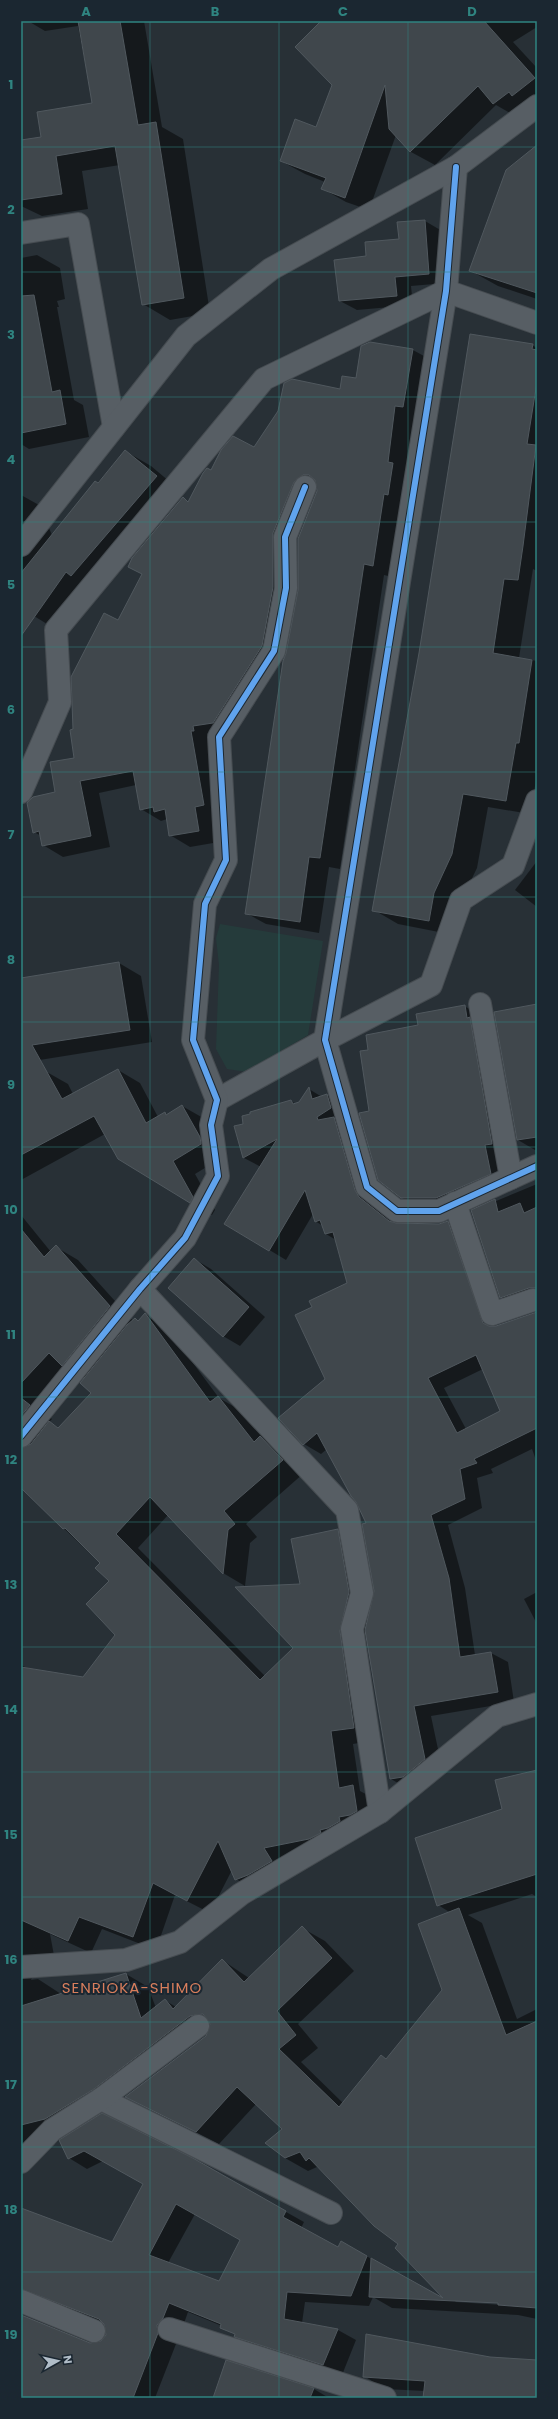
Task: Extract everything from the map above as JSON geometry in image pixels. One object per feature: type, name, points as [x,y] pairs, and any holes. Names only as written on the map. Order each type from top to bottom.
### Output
[{"type":"street","points":[[21,545],[186,336],[271,268],[456,167],[537,106]]},
{"type":"street","points":[[456,167],[446,291],[325,1040],[366,1187],[397,1211],[439,1211],[537,1166]]},
{"type":"street","points":[[21,233],[78,224],[114,427]]},
{"type":"street","points":[[21,792],[60,702],[56,630],[264,379],[446,291],[537,323]]},
{"type":"street","points":[[21,1436],[140,1289],[185,1238],[218,1176],[211,1125],[217,1100],[193,1040],[205,904],[226,860],[219,737],[274,651],[286,588],[285,537],[305,486]]},
{"type":"street","points":[[217,1100],[325,1040],[431,984],[461,900],[513,866],[537,800]]},
{"type":"street","points":[[480,1004],[511,1178]]},
{"type":"street","points":[[455,1203],[492,1314],[533,1300]]},
{"type":"street","points":[[140,1289],[347,1510],[362,1593],[352,1629],[380,1812]]},
{"type":"street","points":[[21,1967],[126,1960],[180,1942],[241,1894],[380,1812],[497,1716],[537,1704]]},
{"type":"street","points":[[21,2162],[52,2130],[101,2099],[198,2026]]},
{"type":"street","points":[[101,2099],[331,2213]]},
{"type":"street","points":[[21,2301],[94,2331]]},
{"type":"street","points":[[169,2329],[385,2398]]},
{"type":"green space","points":[[220,924],[323,941],[308,1035],[247,1072],[227,1069],[216,1049],[219,965],[216,938]]},
{"type":"building","points":[[78,21],[120,21],[138,125],[156,122],[184,298],[142,305],[115,146],[56,156],[62,194],[21,200],[21,140],[41,137],[37,112],[92,103]]},
{"type":"building","points":[[321,21],[484,21],[535,78],[512,96],[509,92],[493,104],[478,86],[410,152],[389,129],[385,85],[345,198],[321,189],[326,178],[280,161],[295,119],[316,127],[332,85],[295,47]]},
{"type":"building","points":[[537,145],[537,293],[469,271],[506,170]]},
{"type":"building","points":[[425,220],[429,274],[395,277],[397,296],[339,301],[334,260],[366,256],[365,242],[399,239],[397,222]]},
{"type":"building","points":[[34,295],[52,392],[60,390],[66,424],[21,433],[21,296]]},
{"type":"building","points":[[470,334],[533,344],[532,349],[537,350],[537,382],[527,444],[536,445],[523,546],[518,580],[504,579],[493,653],[532,660],[519,743],[516,743],[506,801],[463,794],[452,854],[434,893],[429,921],[372,911],[419,653]]},
{"type":"building","points":[[370,342],[413,349],[403,407],[395,406],[388,462],[393,463],[388,495],[384,494],[373,566],[364,564],[320,858],[309,857],[300,922],[245,914],[283,661],[286,653],[298,590],[298,539],[317,491],[315,480],[309,475],[303,475],[294,482],[273,533],[273,587],[262,646],[213,723],[193,726],[194,731],[191,731],[204,805],[195,807],[199,831],[169,836],[165,809],[154,812],[153,807],[140,810],[133,771],[80,781],[91,836],[42,846],[39,831],[33,833],[27,803],[33,797],[55,792],[50,762],[74,758],[70,730],[73,729],[71,677],[104,613],[118,620],[142,574],[128,567],[132,558],[183,497],[188,502],[203,473],[207,468],[211,470],[221,450],[233,436],[254,447],[278,411],[284,383],[292,379],[340,389],[342,376],[356,378],[361,346]]},
{"type":"building","points":[[125,450],[157,476],[71,576],[66,572],[21,636],[21,573],[95,481],[98,483]]},
{"type":"building","points":[[119,962],[130,1030],[32,1045],[62,1099],[118,1069],[146,1123],[165,1112],[166,1115],[182,1105],[200,1137],[201,1144],[173,1161],[193,1197],[190,1203],[118,1159],[94,1116],[21,1155],[21,978]]},
{"type":"building","points":[[537,1004],[537,1137],[517,1140],[494,1012]]},
{"type":"building","points":[[465,1005],[467,1018],[470,1017],[492,1144],[485,1145],[491,1174],[436,1198],[401,1198],[378,1180],[359,1113],[369,1111],[360,1051],[368,1050],[366,1035],[418,1025],[416,1014]]},
{"type":"building","points":[[309,1087],[312,1099],[327,1094],[331,1108],[317,1117],[318,1120],[334,1117],[355,1190],[359,1197],[389,1221],[396,1223],[439,1224],[448,1221],[483,1323],[489,1326],[496,1326],[537,1312],[537,1428],[474,1459],[477,1463],[460,1469],[465,1499],[431,1515],[449,1578],[460,1657],[491,1652],[498,1692],[414,1706],[425,1759],[403,1777],[390,1779],[365,1630],[374,1591],[362,1524],[366,1523],[356,1502],[351,1496],[317,1433],[303,1445],[278,1418],[325,1379],[295,1315],[312,1307],[309,1301],[347,1283],[333,1232],[325,1234],[320,1220],[315,1222],[305,1190],[269,1251],[224,1224],[277,1139],[243,1158],[234,1126],[243,1124],[242,1116],[250,1114],[250,1112],[291,1100],[293,1104],[299,1102]],"holes":[[[476,1355],[500,1411],[457,1433],[428,1378]]]},
{"type":"building","points":[[495,1199],[498,1212],[520,1203],[524,1213],[537,1207],[537,1288],[529,1288],[500,1298],[471,1210]]},
{"type":"building","points":[[21,1229],[44,1257],[56,1245],[110,1306],[62,1366],[49,1353],[21,1383]]},
{"type":"building","points":[[194,1258],[249,1307],[223,1337],[168,1288]]},
{"type":"building","points":[[145,1313],[210,1402],[218,1396],[254,1442],[260,1436],[283,1460],[224,1511],[235,1524],[228,1530],[223,1574],[150,1497],[116,1534],[260,1680],[293,1648],[235,1587],[300,1584],[291,1539],[338,1529],[349,1592],[340,1631],[354,1728],[331,1731],[339,1788],[353,1785],[357,1811],[350,1815],[339,1817],[340,1821],[328,1828],[320,1830],[321,1833],[309,1839],[264,1848],[272,1861],[248,1875],[235,1880],[218,1841],[187,1901],[153,1883],[133,1937],[79,1917],[68,1941],[21,1920],[21,1667],[83,1677],[115,1635],[86,1604],[109,1581],[95,1568],[100,1563],[65,1528],[63,1529],[21,1488],[21,1448],[31,1444],[49,1421],[58,1428],[91,1393],[80,1383],[127,1325],[135,1318],[138,1321]]},
{"type":"building","points":[[21,1398],[30,1405],[21,1416]]},
{"type":"building","points":[[537,1770],[537,1874],[437,1906],[415,1838],[502,1809],[495,1780]]},
{"type":"building","points":[[459,1908],[506,2035],[537,2021],[537,2308],[498,2305],[498,2303],[369,2297],[371,2258],[443,2298],[395,2248],[398,2244],[374,2226],[309,2158],[306,2161],[300,2152],[285,2158],[265,2143],[282,2129],[237,2087],[196,2132],[125,2097],[206,2036],[210,2024],[203,2014],[190,2016],[94,2089],[45,2119],[21,2125],[21,2006],[126,1973],[141,2018],[165,1999],[173,2009],[222,1959],[244,1982],[302,1926],[332,1958],[277,2011],[296,2035],[279,2049],[339,2107],[381,2055],[386,2059],[442,1990],[418,1924]]},
{"type":"building","points":[[102,2113],[191,2157],[286,2211],[283,2217],[338,2247],[341,2241],[367,2256],[351,2296],[287,2292],[284,2319],[338,2329],[323,2365],[234,2337],[235,2334],[220,2328],[221,2324],[169,2303],[163,2318],[157,2325],[158,2333],[133,2398],[21,2398],[21,2315],[90,2343],[101,2341],[106,2335],[104,2324],[99,2319],[21,2289],[21,2208],[112,2242],[143,2184],[84,2151],[68,2159],[59,2140]],"holes":[[[176,2204],[240,2240],[219,2281],[149,2255]]]},
{"type":"building","points":[[366,2334],[490,2357],[537,2360],[537,2398],[423,2398],[425,2381],[363,2377]]},
{"type":"building","points":[[226,2360],[314,2388],[310,2398],[213,2398]]},
{"type":"cycle path","points":[[456,167],[446,291],[325,1040],[367,1187],[397,1211],[439,1211],[537,1166]]},
{"type":"cycle path","points":[[21,1436],[140,1289],[185,1238],[218,1176],[211,1125],[217,1100],[193,1040],[205,904],[226,860],[219,737],[274,651],[286,588],[285,537],[305,487]]},
{"type":"district","name":"SENRIOKA-SHIMO","points":[[132,1987]]}]
